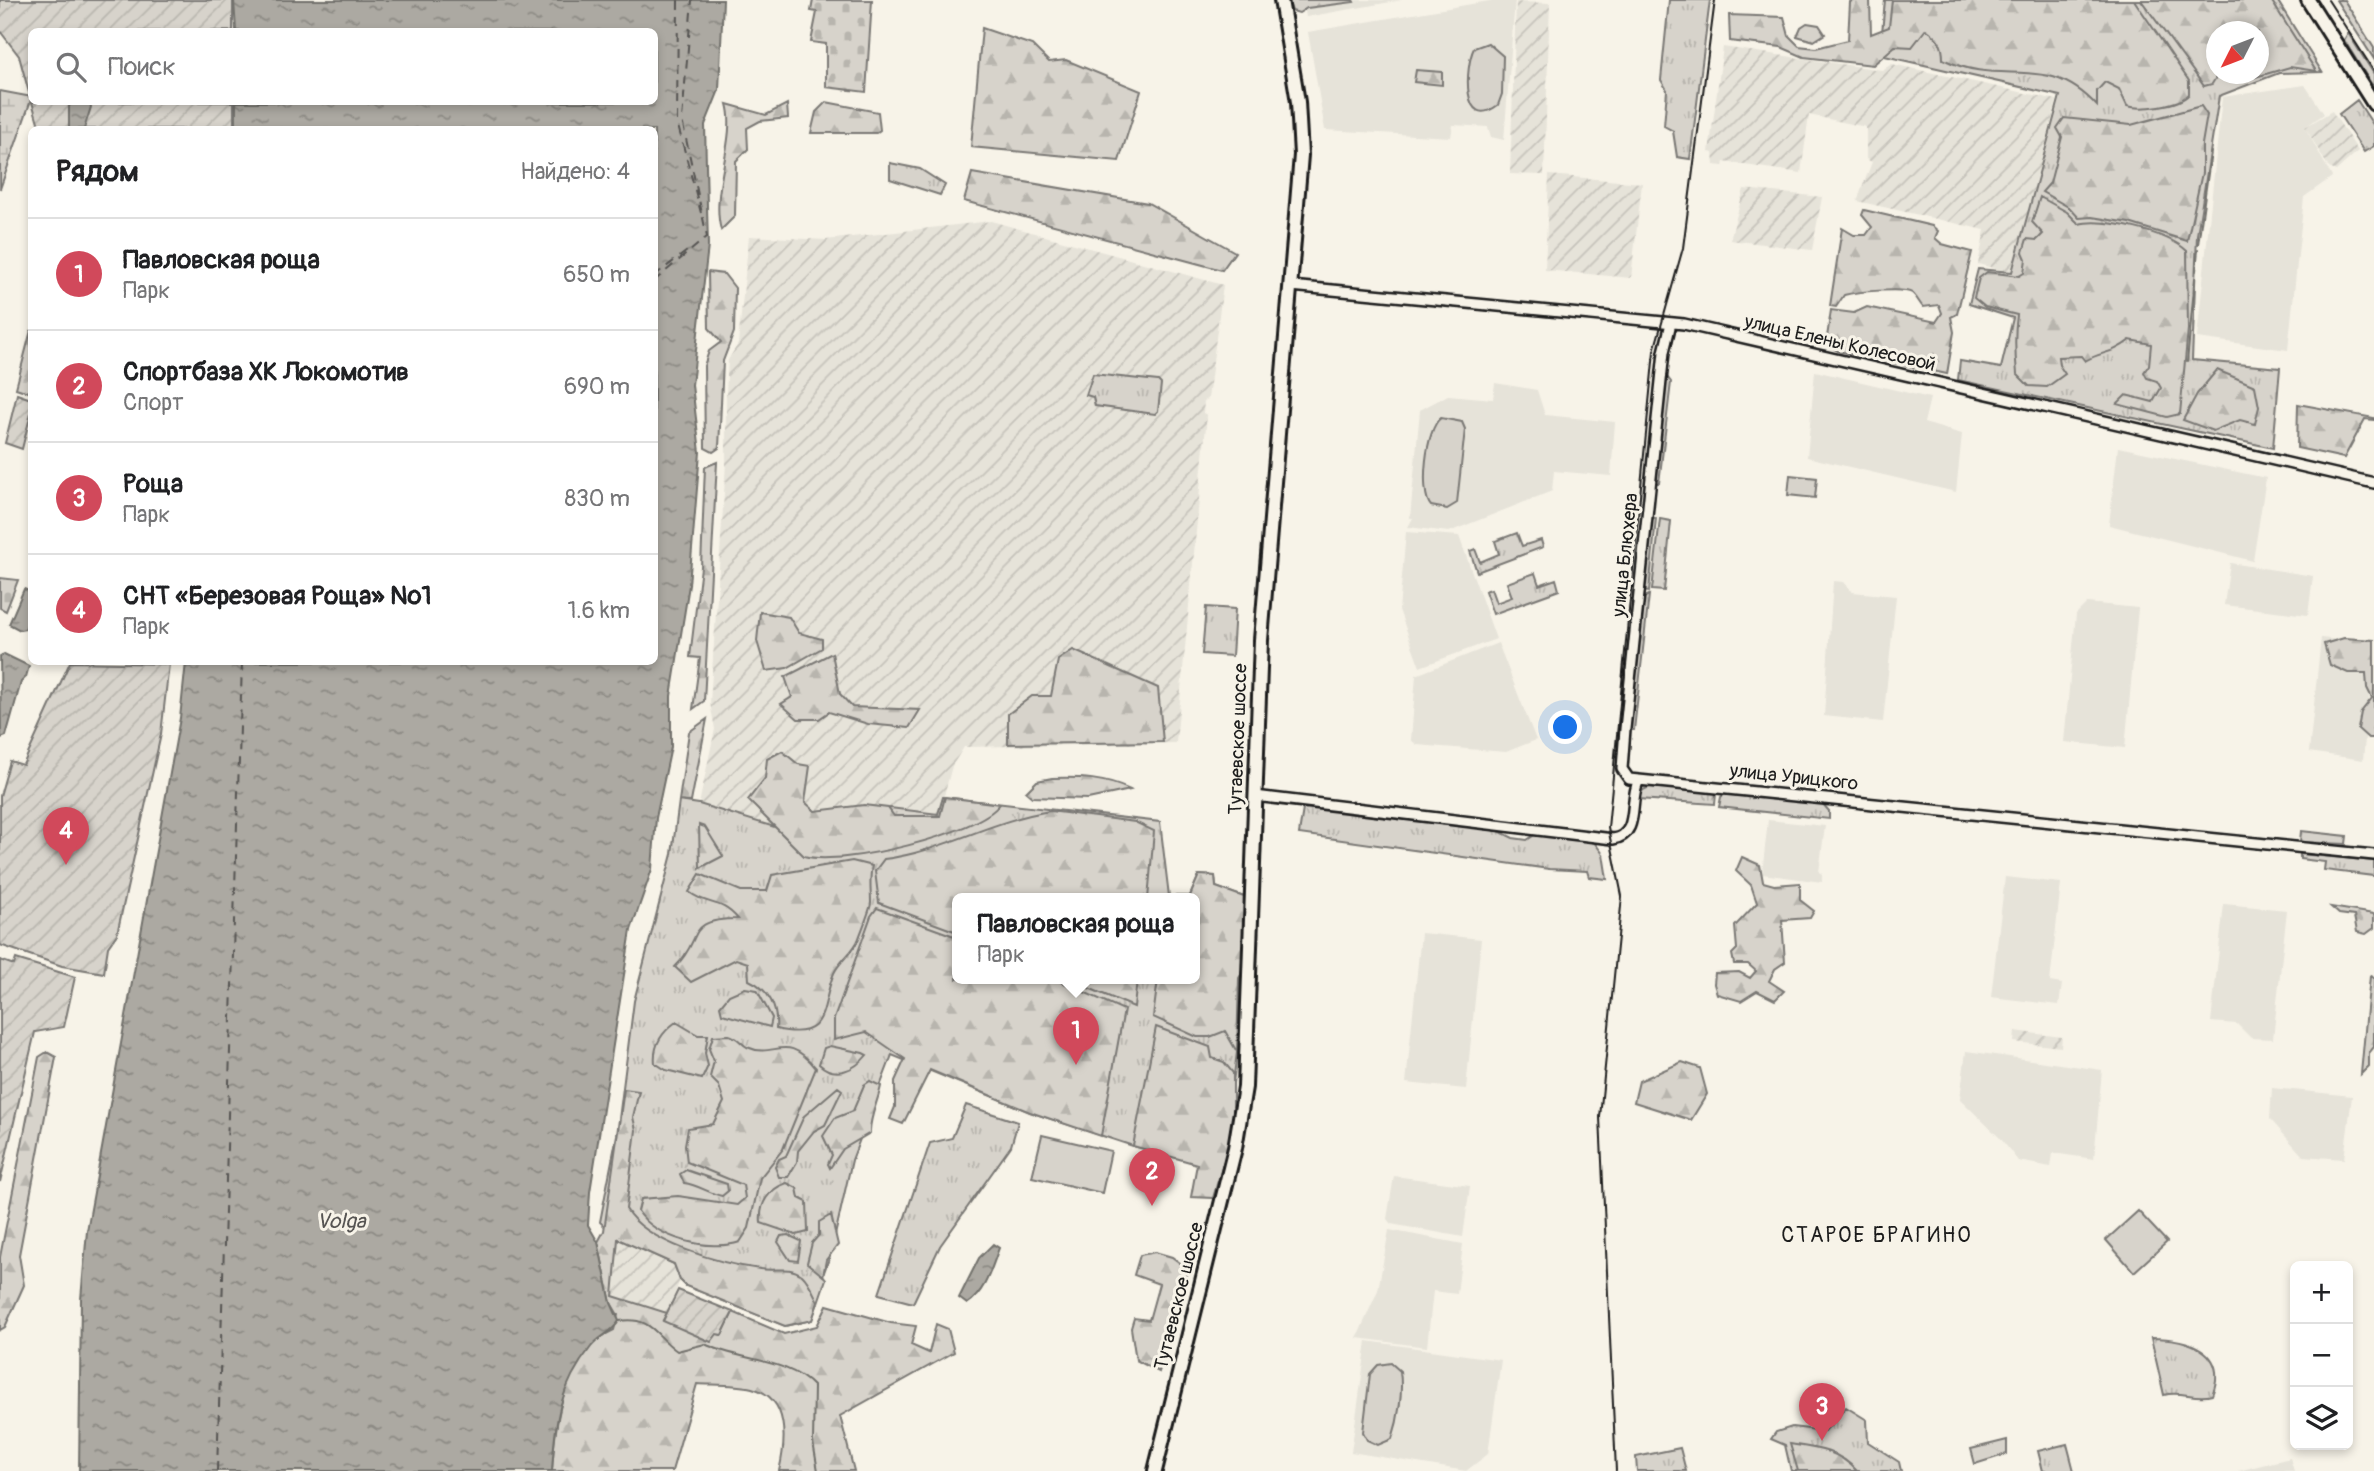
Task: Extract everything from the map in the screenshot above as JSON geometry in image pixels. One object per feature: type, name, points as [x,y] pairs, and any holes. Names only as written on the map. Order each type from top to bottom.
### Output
[{"type":"main road","name":"Тутаевское шоссе","points":[[1155,1471],[1236,1148],[1245,1087],[1261,640],[1291,286],[1300,130],[1281,0]]},
{"type":"main road","points":[[2308,0],[2374,104]]},
{"type":"street","name":"улица Елены Колесовой","points":[[1291,286],[1671,323],[2374,483]]},
{"type":"street","name":"улица Блюхера","points":[[1638,782],[1624,775],[1622,757],[1664,352],[1671,323]]},
{"type":"street","points":[[1255,796],[1613,839],[1623,837],[1630,830],[1638,782]]},
{"type":"street","name":"улица Урицкого","points":[[1638,782],[1719,787],[2374,855]]},
{"type":"shaded area","points":[[1303,0],[1402,0],[1306,17]]},
{"type":"shaded area","points":[[1495,0],[1515,0],[1504,140],[1491,137],[1488,127],[1453,125],[1451,137],[1325,130],[1308,32]]},
{"type":"shaded area","points":[[1516,2],[1550,3],[1544,175],[1510,174]]},
{"type":"shaded area","points":[[1723,47],[1882,70],[1892,64],[2057,100],[2012,273],[1978,264],[1985,230],[1857,201],[1872,162],[1866,159],[1866,127],[1809,115],[1801,173],[1724,162],[1723,166],[1714,165],[1713,153],[1709,152]]},
{"type":"shaded area","points":[[2305,85],[2324,114],[2305,127],[2332,177],[2304,197],[2288,350],[2197,338],[2222,97]]},
{"type":"shaded area","points":[[2332,111],[2358,151],[2336,171],[2329,168],[2305,127]]},
{"type":"shaded area","points":[[1549,175],[1642,183],[1631,278],[1545,270]]},
{"type":"shaded area","points":[[1744,189],[1822,197],[1812,250],[1730,240]]},
{"type":"shaded area","points":[[991,221],[1223,285],[1208,399],[1204,401],[1203,413],[1207,415],[1176,743],[964,747],[952,766],[939,814],[890,808],[807,837],[699,804],[715,729],[710,703],[726,463],[728,360],[738,344],[749,236],[826,240]]},
{"type":"shaded area","points":[[1815,371],[1930,398],[1924,423],[1962,434],[1956,492],[1807,457]]},
{"type":"shaded area","points":[[1495,383],[1537,390],[1545,415],[1615,422],[1611,476],[1554,471],[1552,491],[1449,532],[1408,527],[1413,518],[1410,518],[1420,410],[1448,395],[1493,399]]},
{"type":"shaded area","points":[[2118,447],[2266,478],[2253,561],[2109,525]]},
{"type":"shaded area","points":[[1406,532],[1459,536],[1496,639],[1420,667],[1399,610]]},
{"type":"shaded area","points":[[2230,563],[2313,576],[2308,615],[2224,605]]},
{"type":"shaded area","points":[[1833,581],[1844,582],[1852,592],[1896,596],[1883,722],[1824,716]]},
{"type":"shaded area","points":[[2087,603],[2138,608],[2125,748],[2064,742],[2076,614]]},
{"type":"shaded area","points":[[2321,638],[2374,644],[2363,760],[2309,752]]},
{"type":"shaded area","points":[[1498,643],[1536,740],[1506,752],[1417,745],[1411,740],[1416,675]]},
{"type":"shaded area","points":[[1768,820],[1825,826],[1819,872],[1822,874],[1822,882],[1762,874]]},
{"type":"shaded area","points":[[2005,877],[2061,883],[2050,982],[2062,984],[2059,1005],[1991,997]]},
{"type":"shaded area","points":[[2224,904],[2287,910],[2273,1039],[2251,1038],[2237,1024],[2211,1022]]},
{"type":"shaded area","points":[[1421,933],[1481,939],[1466,1089],[1406,1083]]},
{"type":"shaded area","points":[[2015,1031],[2062,1037],[2061,1047],[2014,1042]]},
{"type":"shaded area","points":[[1966,1051],[2102,1070],[2094,1159],[2053,1153],[2051,1167],[2018,1161],[2001,1139],[1960,1099]]},
{"type":"shaded area","points":[[2272,1088],[2352,1096],[2344,1159],[2303,1156],[2270,1119]]},
{"type":"shaded area","points":[[1394,1176],[1470,1186],[1463,1237],[1391,1224],[1387,1219]]},
{"type":"shaded area","points":[[1389,1230],[1463,1244],[1457,1294],[1433,1291],[1427,1347],[1357,1338],[1378,1290]]},
{"type":"shaded area","points":[[617,1238],[674,1264],[680,1280],[667,1313],[613,1296]]},
{"type":"shaded area","points":[[1367,1341],[1501,1360],[1488,1454],[1466,1471],[1351,1452]]},
{"type":"shaded area","points":[[2290,1458],[2294,1471],[2238,1471]]},
{"type":"green space","points":[[0,0],[233,0],[233,28],[28,28],[28,89],[19,56],[0,31]]},
{"type":"green space","points":[[813,0],[872,0],[866,92],[826,87],[826,44],[811,42],[817,12],[811,11]]},
{"type":"green space","points":[[1288,0],[1354,2],[1307,8],[1299,13],[1292,11]]},
{"type":"green space","points":[[1669,0],[1710,0],[1690,159],[1677,157],[1673,131],[1664,126],[1667,90],[1661,80]]},
{"type":"green space","points":[[1870,0],[1871,34],[1889,27],[1892,0],[2134,0],[2189,81],[2189,94],[2169,104],[2133,107],[2127,106],[2119,89],[2105,82],[2097,91],[2097,106],[2078,89],[2060,79],[2041,74],[1985,71],[1943,59],[1939,41],[1926,29],[1912,47],[1895,46],[1873,65],[1804,57],[1781,47],[1730,41],[1729,15],[1784,17],[1789,36],[1799,46],[1816,48],[1848,40],[1850,2]]},
{"type":"green space","points":[[1885,0],[2277,0],[2322,72],[2279,73],[2269,77],[2269,21],[2206,21],[2206,84],[2250,84],[2219,96],[2197,235],[2192,360],[2280,368],[2273,448],[1958,380],[1960,361],[2001,368],[2013,318],[1969,304],[1978,269],[2012,272],[2060,96],[1880,55]]},
{"type":"green space","points":[[2141,0],[2271,0],[2316,71],[2290,67],[2269,73],[2269,21],[2206,21],[2206,84],[2212,84],[2204,86]]},
{"type":"green space","points":[[2336,0],[2344,0],[2374,48],[2374,59]]},
{"type":"green space","points":[[1807,23],[1819,25],[1825,34],[1814,41],[1797,36],[1801,27]]},
{"type":"green space","points":[[982,28],[1032,45],[1049,62],[1066,60],[1141,91],[1119,161],[971,147]]},
{"type":"green space","points":[[2348,33],[2374,74],[2374,88],[2344,40]]},
{"type":"green space","points":[[1488,43],[1503,56],[1502,94],[1498,105],[1486,111],[1477,110],[1472,104],[1468,81],[1474,48]]},
{"type":"green space","points":[[1416,70],[1442,72],[1442,85],[1414,82]]},
{"type":"green space","points":[[0,91],[28,96],[29,105],[0,189]]},
{"type":"green space","points":[[2357,100],[2374,126],[2374,146],[2364,152],[2339,114]]},
{"type":"green space","points":[[826,102],[878,112],[880,130],[876,133],[811,133],[816,112]]},
{"type":"green space","points":[[727,104],[766,115],[787,104],[788,118],[760,121],[747,128],[748,149],[736,161],[735,216],[721,230],[719,199],[729,133]]},
{"type":"green space","points":[[33,105],[234,105],[234,126],[39,126]]},
{"type":"green space","points":[[2201,106],[2207,115],[2202,144],[2202,173],[2187,241],[2129,223],[2092,217],[2079,218],[2070,208],[2042,192],[2050,183],[2062,137],[2057,128],[2064,118],[2131,125]]},
{"type":"green space","points":[[890,163],[920,169],[945,185],[940,195],[890,179]]},
{"type":"green space","points":[[972,173],[1148,203],[1235,252],[1222,270],[964,201]]},
{"type":"green space","points":[[2040,197],[2067,212],[2079,224],[2090,222],[2135,228],[2166,238],[2187,251],[2188,329],[2180,414],[2167,417],[2117,404],[2126,395],[2153,402],[2161,388],[2157,381],[2147,378],[2144,372],[2149,365],[2151,344],[2130,340],[2085,361],[2081,356],[2058,357],[2059,365],[2065,374],[2047,387],[2029,386],[2017,374],[2017,315],[1985,307],[1974,298],[1979,278],[1987,272],[2019,276],[2024,273],[2026,259],[2023,252],[2027,239],[2037,240],[2043,234],[2032,222]]},
{"type":"green space","points":[[1864,210],[1932,226],[1938,231],[1935,238],[1942,244],[1972,252],[1957,314],[1951,317],[1954,332],[1947,374],[1838,351],[1826,344],[1831,310],[1854,313],[1867,307],[1936,322],[1942,313],[1939,305],[1923,307],[1912,293],[1900,290],[1844,295],[1836,307],[1830,306],[1842,228],[1854,235],[1866,235],[1872,227],[1862,215]]},
{"type":"green space","points":[[708,272],[724,274],[735,288],[734,332],[723,361],[719,448],[713,452],[705,448],[704,366],[709,351],[721,342],[709,328]]},
{"type":"green space","points":[[28,342],[28,392],[16,388]]},
{"type":"green space","points":[[2217,370],[2255,386],[2259,407],[2255,424],[2240,420],[2213,431],[2183,420],[2197,394]]},
{"type":"green space","points":[[1664,373],[1671,382],[1659,483],[1653,483]]},
{"type":"green space","points":[[1093,374],[1158,381],[1161,384],[1158,411],[1155,414],[1095,406],[1093,397],[1086,395]]},
{"type":"green space","points":[[17,394],[28,398],[28,425],[22,449],[5,443]]},
{"type":"green space","points":[[2298,404],[2374,420],[2365,419],[2344,458],[2297,448]]},
{"type":"green space","points":[[1441,418],[1462,422],[1465,429],[1457,503],[1447,509],[1431,506],[1425,488],[1428,447],[1431,434]]},
{"type":"green space","points":[[717,462],[704,701],[693,709],[700,658],[690,657],[701,567],[705,467]]},
{"type":"green space","points":[[1790,475],[1817,478],[1815,498],[1788,495]]},
{"type":"green space","points":[[1649,517],[1656,518],[1649,592],[1641,591]]},
{"type":"green space","points":[[1660,519],[1671,521],[1664,591],[1652,590]]},
{"type":"green space","points":[[1517,533],[1522,546],[1541,540],[1543,547],[1477,572],[1470,551],[1475,549],[1480,562],[1499,554],[1495,541]]},
{"type":"green space","points":[[1535,573],[1539,585],[1556,579],[1559,590],[1493,614],[1485,591],[1491,589],[1496,603],[1512,597],[1507,583]]},
{"type":"green space","points":[[0,578],[18,580],[6,611],[0,608]]},
{"type":"green space","points":[[1649,595],[1634,730],[1628,730],[1641,599]]},
{"type":"green space","points":[[1206,607],[1235,609],[1232,656],[1202,654]]},
{"type":"green space","points":[[760,612],[789,617],[799,633],[822,639],[822,648],[787,668],[766,671],[757,641]]},
{"type":"green space","points":[[2344,638],[2374,640],[2374,738],[2368,738],[2358,729],[2361,712],[2372,698],[2367,688],[2366,673],[2348,673],[2330,665],[2324,644]]},
{"type":"green space","points":[[1073,650],[1158,688],[1163,742],[1008,744],[1008,714],[1032,696],[1051,696],[1058,660]]},
{"type":"green space","points":[[832,653],[840,694],[852,707],[920,710],[909,728],[868,724],[829,712],[819,719],[798,719],[781,704],[792,697],[785,677]]},
{"type":"green space","points":[[69,665],[169,665],[161,734],[117,934],[108,947],[104,973],[62,966],[0,945],[0,796],[10,761],[23,765]]},
{"type":"green space","points":[[707,719],[691,802],[679,801],[689,732]]},
{"type":"green space","points":[[782,751],[798,764],[810,766],[805,802],[815,811],[864,805],[888,808],[894,816],[940,816],[945,797],[1000,804],[987,815],[965,826],[908,845],[848,857],[804,856],[748,800],[765,778],[767,759]]},
{"type":"green space","points":[[1052,778],[1092,779],[1130,790],[1088,799],[1032,797],[1026,792],[1037,781]]},
{"type":"green space","points":[[1654,785],[1712,791],[1716,794],[1715,804],[1638,799],[1643,790]]},
{"type":"green space","points":[[1727,793],[1822,803],[1829,811],[1829,819],[1719,807],[1721,797]]},
{"type":"green space","points":[[943,797],[1160,822],[1169,893],[952,893],[952,984],[1200,984],[1200,893],[1191,893],[1199,875],[1215,876],[1216,887],[1244,897],[1245,968],[1239,978],[1237,1052],[1222,1169],[1133,1146],[1030,1112],[892,1055],[852,1160],[831,1253],[823,1275],[826,1279],[812,1320],[785,1326],[686,1286],[680,1280],[674,1264],[617,1238],[600,1222],[617,1135],[634,1001],[672,854],[679,801],[699,804],[807,837],[890,808],[938,814]]},
{"type":"green space","points":[[1312,807],[1499,831],[1513,838],[1527,840],[1536,834],[1593,841],[1603,854],[1607,879],[1589,877],[1587,871],[1549,869],[1299,834],[1303,809]]},
{"type":"green space","points":[[1050,811],[1135,822],[1154,831],[1149,893],[952,893],[952,930],[879,903],[875,871],[884,859],[926,850],[1029,815]]},
{"type":"green space","points":[[699,825],[705,827],[723,856],[700,868]]},
{"type":"green space","points":[[2301,831],[2347,836],[2346,844],[2300,842]]},
{"type":"green space","points":[[2300,854],[2374,861],[2374,876],[2324,870],[2325,862],[2300,859]]},
{"type":"green space","points":[[1742,857],[1760,865],[1763,882],[1774,885],[1800,883],[1800,900],[1814,911],[1810,918],[1782,920],[1785,962],[1775,969],[1769,981],[1784,991],[1775,1000],[1757,991],[1741,1001],[1717,994],[1714,984],[1715,973],[1739,972],[1750,978],[1756,971],[1748,964],[1734,964],[1732,954],[1737,949],[1735,926],[1757,903],[1751,885],[1736,871]]},
{"type":"green space","points":[[852,861],[872,866],[871,906],[857,943],[834,973],[824,1009],[815,1026],[794,1032],[776,1029],[774,1007],[762,988],[749,980],[748,963],[736,959],[691,982],[675,967],[702,927],[709,922],[738,919],[726,908],[689,892],[700,874],[741,891],[767,891],[772,875]]},
{"type":"green space","points":[[1199,875],[1215,876],[1216,887],[1244,897],[1245,968],[1239,978],[1237,1052],[1225,1031],[1210,1037],[1197,1037],[1153,1017],[1157,984],[1200,984],[1200,893],[1191,893]]},
{"type":"green space","points":[[2331,907],[2374,914],[2374,928],[2366,934],[2357,932],[2354,916],[2339,914]]},
{"type":"green space","points":[[877,908],[952,935],[952,984],[1066,984],[1124,1010],[1101,1136],[1030,1112],[930,1070],[903,1124],[890,1119],[895,1107],[895,1081],[905,1059],[866,1032],[834,1040],[834,1019],[871,916]]},
{"type":"green space","points":[[16,959],[75,977],[64,1027],[35,1032],[0,1182],[0,960],[14,965]]},
{"type":"green space","points":[[2370,976],[2374,978],[2374,1047],[2369,1053],[2369,1066],[2361,1074]]},
{"type":"green space","points":[[1079,984],[1136,984],[1134,1007]]},
{"type":"green space","points":[[745,988],[757,990],[772,1018],[770,1027],[722,1014],[720,1006],[729,995]]},
{"type":"green space","points":[[676,1022],[698,1035],[708,1035],[705,1053],[708,1066],[702,1079],[666,1070],[655,1063],[655,1050],[660,1040]]},
{"type":"green space","points":[[1156,1027],[1210,1047],[1212,1058],[1224,1062],[1233,1073],[1233,1130],[1213,1198],[1191,1197],[1197,1164],[1133,1146]]},
{"type":"green space","points":[[729,1035],[757,1050],[788,1048],[796,1051],[816,1068],[783,1149],[760,1178],[749,1228],[740,1242],[728,1245],[699,1244],[670,1236],[657,1229],[638,1211],[641,1199],[678,1196],[737,1205],[745,1198],[743,1185],[687,1162],[685,1145],[688,1128],[713,1124],[724,1102],[719,1086],[710,1077],[714,1061],[709,1049],[713,1036]]},
{"type":"green space","points":[[830,1046],[867,1055],[857,1065],[845,1071],[832,1071],[819,1064],[824,1048]]},
{"type":"green space","points":[[47,1052],[56,1057],[19,1255],[24,1285],[5,1327],[0,1330],[0,1257],[39,1057]]},
{"type":"green space","points":[[1682,1062],[1700,1068],[1707,1094],[1691,1120],[1634,1102],[1639,1081]]},
{"type":"green space","points":[[870,1081],[881,1086],[870,1133],[843,1149],[830,1168],[828,1164],[832,1155],[823,1136],[835,1118],[853,1111],[864,1085]]},
{"type":"green space","points":[[838,1087],[842,1090],[825,1125],[814,1131],[798,1151],[797,1162],[788,1177],[779,1177],[775,1167],[779,1159],[786,1156],[804,1116]]},
{"type":"green space","points":[[624,1089],[639,1091],[633,1117],[636,1130],[626,1209],[636,1221],[667,1242],[706,1257],[766,1270],[787,1269],[797,1272],[807,1281],[818,1302],[812,1320],[785,1326],[686,1286],[680,1280],[674,1264],[618,1239],[613,1296],[667,1313],[663,1320],[722,1335],[733,1312],[784,1334],[817,1326],[827,1305],[891,1323],[916,1326],[911,1345],[929,1353],[936,1324],[948,1329],[954,1352],[840,1416],[854,1471],[779,1471],[784,1435],[779,1411],[773,1401],[752,1388],[697,1384],[672,1471],[552,1471],[559,1411],[573,1371],[583,1354],[597,1340],[614,1330],[618,1315],[611,1303],[598,1242],[604,1231]]},
{"type":"green space","points":[[966,1105],[1018,1122],[1011,1146],[940,1246],[913,1303],[879,1294],[930,1143],[952,1138]]},
{"type":"green space","points":[[1042,1135],[1111,1151],[1102,1193],[1032,1177]]},
{"type":"green space","points":[[686,1170],[727,1184],[728,1191],[722,1196],[684,1183],[680,1174]]},
{"type":"green space","points":[[787,1183],[797,1188],[799,1198],[807,1202],[808,1232],[796,1235],[761,1223],[766,1198]]},
{"type":"green space","points":[[2138,1211],[2167,1242],[2134,1272],[2106,1240]]},
{"type":"green space","points":[[831,1215],[838,1245],[826,1260],[823,1276],[807,1263],[812,1243],[819,1235],[819,1222]]},
{"type":"green space","points":[[788,1235],[801,1241],[798,1261],[790,1260],[778,1242],[781,1236]]},
{"type":"green space","points":[[1155,1252],[1172,1257],[1188,1269],[1159,1372],[1136,1360],[1131,1328],[1134,1318],[1149,1320],[1159,1284],[1134,1275],[1140,1255]]},
{"type":"green space","points":[[678,1290],[733,1312],[722,1335],[717,1334],[711,1342],[663,1321]]},
{"type":"green space","points":[[2151,1338],[2190,1344],[2210,1357],[2215,1367],[2216,1380],[2212,1395],[2164,1395]]},
{"type":"green space","points":[[1391,1363],[1400,1371],[1398,1414],[1392,1439],[1378,1445],[1367,1440],[1363,1432],[1370,1374],[1378,1365]]},
{"type":"green space","points":[[1846,1407],[1867,1420],[1868,1442],[1899,1462],[1901,1471],[1791,1471],[1785,1445],[1771,1439],[1776,1432],[1792,1427],[1825,1431]]},
{"type":"green space","points":[[2007,1440],[2007,1454],[1975,1464],[1971,1449]]},
{"type":"green space","points":[[1790,1444],[1835,1454],[1857,1471],[1798,1471]]},
{"type":"green space","points":[[2067,1444],[2074,1471],[2043,1471],[2038,1451]]},
{"type":"green space","points":[[1680,1448],[1686,1471],[1637,1471],[1636,1457]]},
{"type":"water","name":"Volga","points":[[234,0],[723,0],[719,90],[705,125],[708,246],[692,385],[700,452],[689,585],[671,696],[671,747],[656,818],[652,869],[631,930],[590,1192],[588,1225],[598,1242],[611,1303],[619,1321],[591,1347],[565,1391],[557,1420],[552,1471],[79,1471],[81,1299],[87,1231],[180,718],[186,665],[658,665],[658,126],[236,126],[236,105],[658,105],[658,28],[236,28]]},
{"type":"water","points":[[90,105],[85,126],[69,126],[69,106]]},
{"type":"water","points":[[24,589],[28,591],[28,622],[25,629],[20,630],[9,624]]},
{"type":"water","points":[[4,654],[29,666],[26,677],[21,682],[6,736],[1,738],[0,656]]},
{"type":"water","points":[[993,1244],[999,1248],[990,1272],[979,1293],[967,1304],[959,1298],[979,1258]]},
{"type":"waterway","points":[[2198,244],[2211,152]]},
{"type":"waterway","points":[[2196,271],[2198,250]]},
{"type":"waterway","points":[[2187,362],[2195,278]]},
{"type":"waterway","points":[[619,1321],[630,1320],[646,1324],[677,1351],[705,1344],[718,1350],[777,1365],[803,1378],[814,1387],[813,1442],[818,1471]]},
{"type":"ferry route","points":[[678,0],[677,122],[701,213]]},
{"type":"ferry route","points":[[658,278],[707,237],[682,120],[692,0]]},
{"type":"ferry route","points":[[658,273],[691,248]]},
{"type":"ferry route","points":[[217,1471],[242,665]]},
{"type":"tram line","points":[[1616,1471],[1600,1117],[1622,896],[1608,828],[1654,351],[1683,248],[1715,0]]},
{"type":"tram line","points":[[2328,0],[2374,71]]},
{"type":"place","name":"СНТ «Березовая Роща» №1","points":[[66,865]]},
{"type":"place","name":"Павловская роща","points":[[1076,1065]]},
{"type":"place","name":"Спортбаза ХК Локомотив","points":[[1152,1206]]},
{"type":"place","name":"Роща","points":[[1822,1441]]},
{"type":"district","name":"СТАРОЕ БРАГИНО","points":[[1877,1235]]}]
